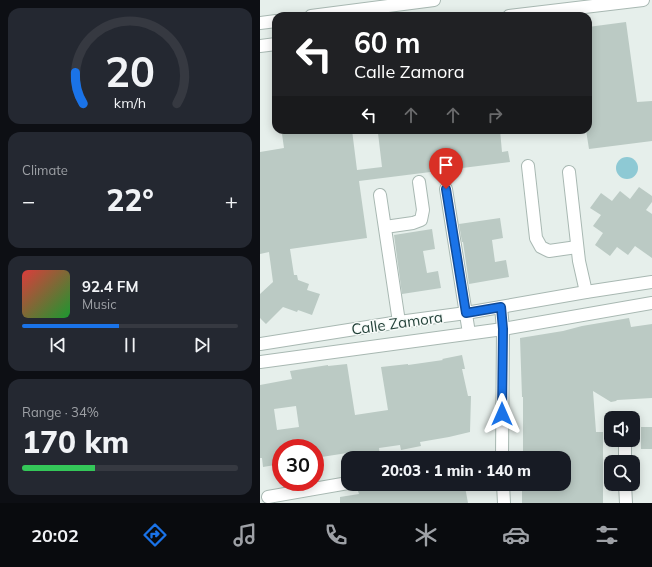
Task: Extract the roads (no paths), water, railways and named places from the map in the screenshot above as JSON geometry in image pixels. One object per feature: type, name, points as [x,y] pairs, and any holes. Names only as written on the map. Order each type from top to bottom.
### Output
[{"type":"street","points":[[329,12],[365,4],[434,0]]},
{"type":"street","points":[[542,12],[643,0]]},
{"type":"street","points":[[260,23],[272,21]]},
{"type":"street","points":[[260,46],[272,44]]},
{"type":"street","points":[[528,166],[536,238],[541,247],[549,251],[577,247]]},
{"type":"street","points":[[569,172],[577,247],[586,292]]},
{"type":"street","points":[[385,227],[413,223],[421,220],[423,210],[419,182]]},
{"type":"street","points":[[446,189],[469,333]]},
{"type":"street","points":[[380,195],[399,322]]},
{"type":"street","name":"Calle Zamora","points":[[260,344],[466,313],[652,282]]},
{"type":"street","name":"Calle Zamora","points":[[260,362],[503,329],[652,303]]},
{"type":"street","points":[[500,451],[503,329],[501,307]]},
{"type":"street","points":[[268,498],[341,484]]},
{"type":"street","points":[[503,491],[504,503]]},
{"type":"street","points":[[625,491],[626,503]]},
{"type":"water","points":[[627,157],[635,160],[638,168],[635,176],[627,179],[619,176],[616,168],[619,160]]}]
